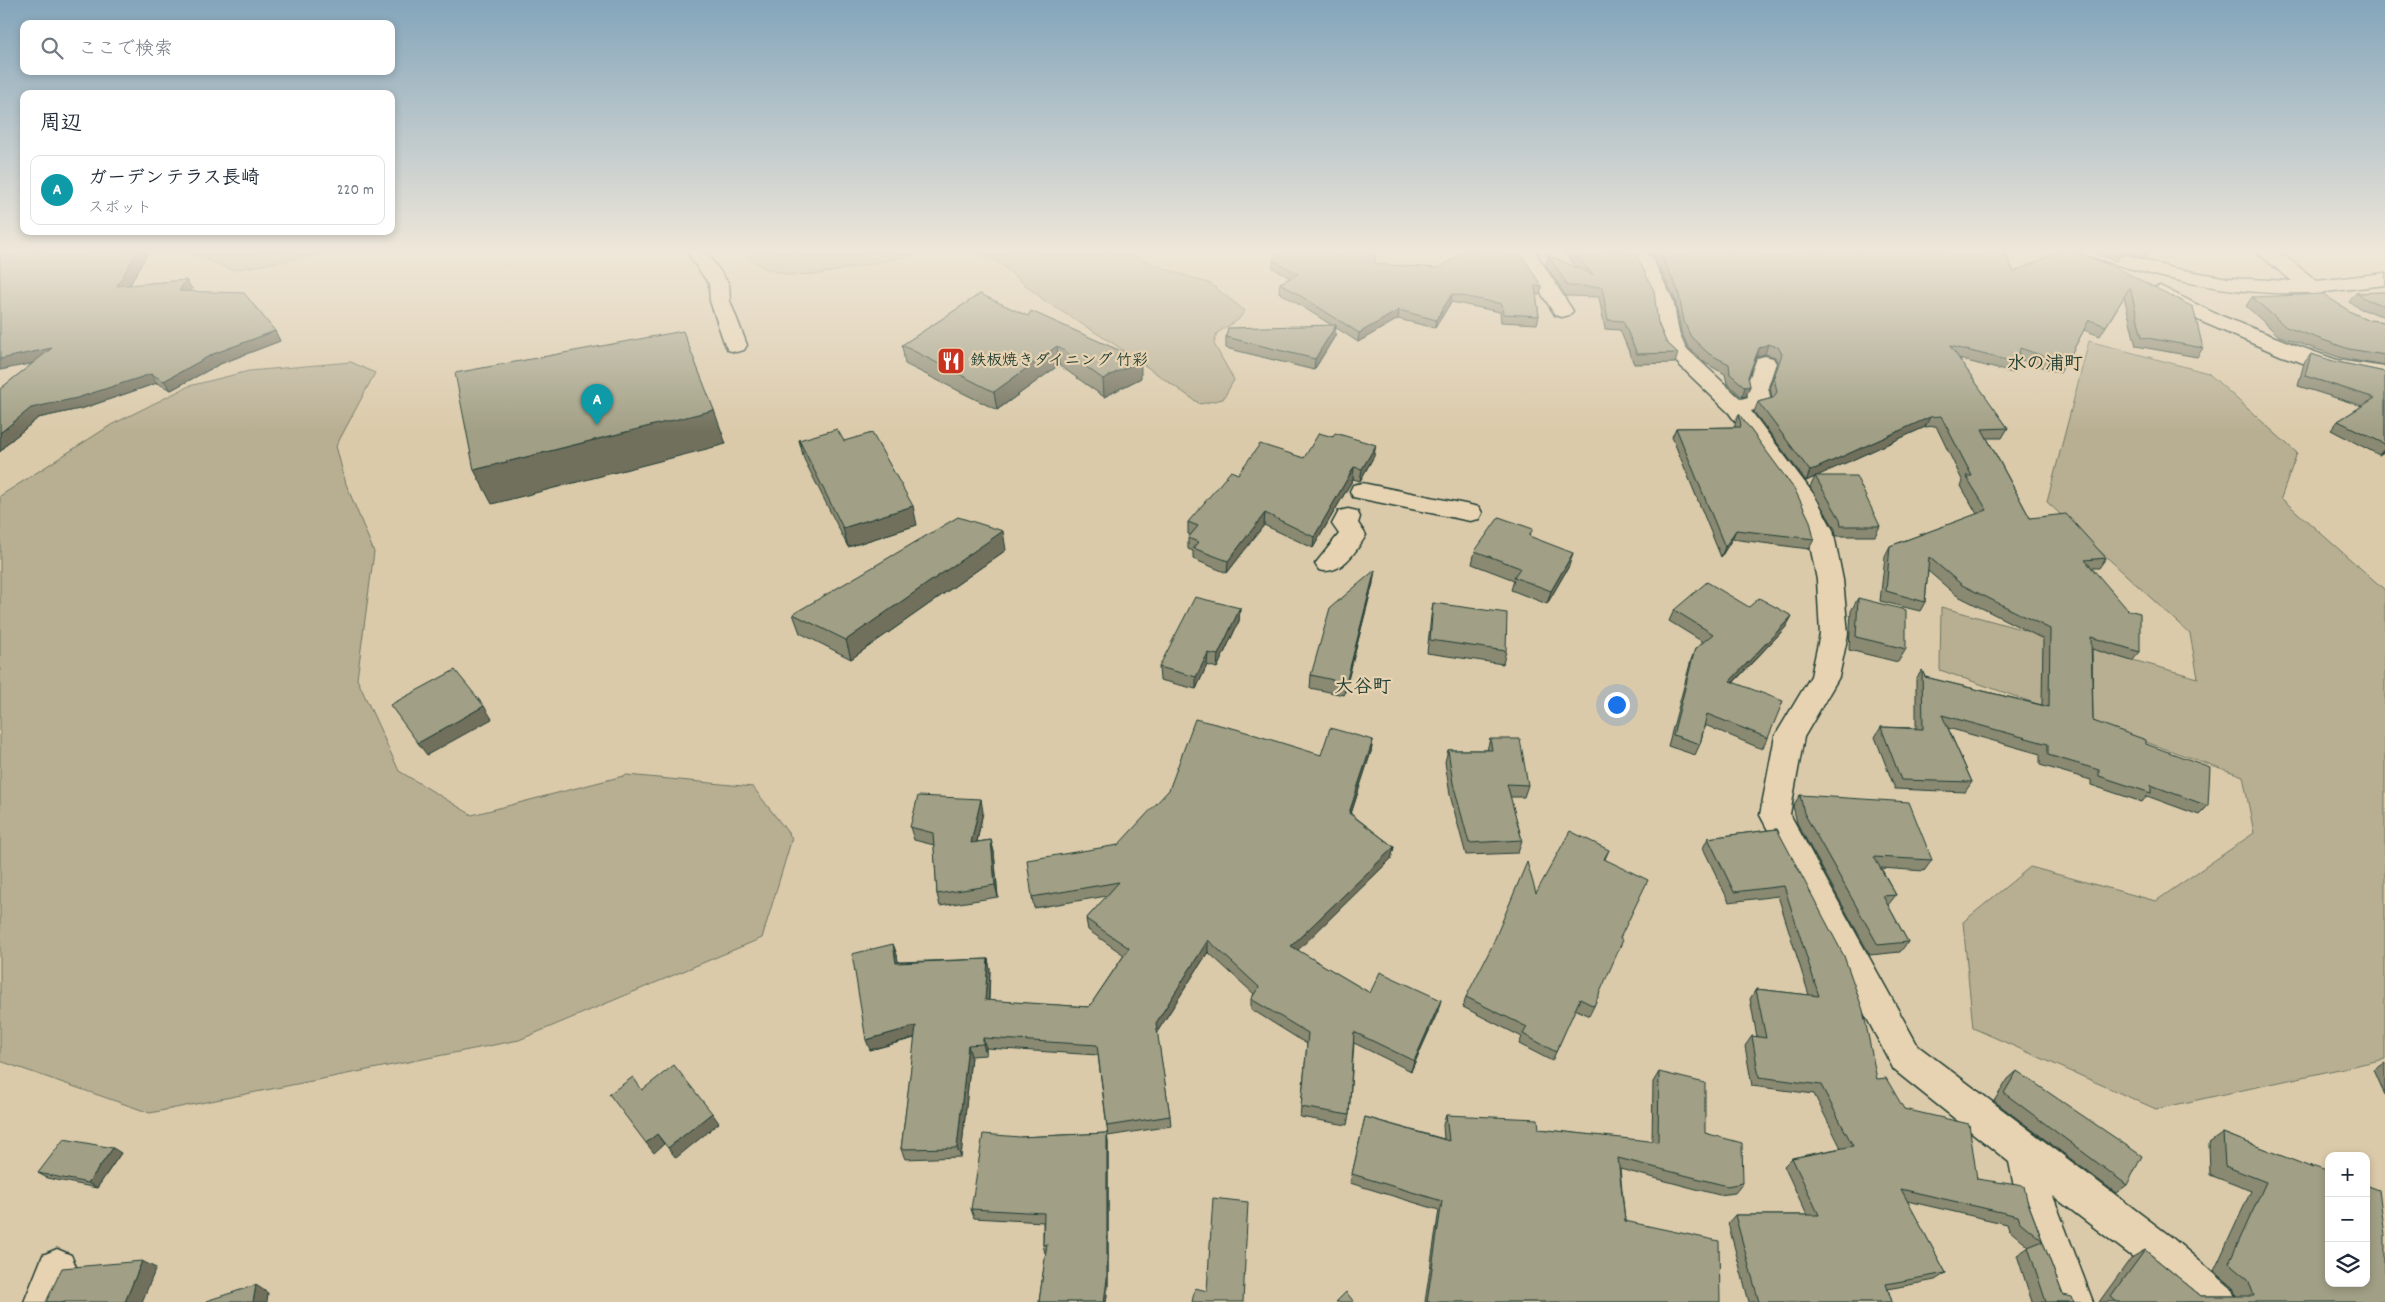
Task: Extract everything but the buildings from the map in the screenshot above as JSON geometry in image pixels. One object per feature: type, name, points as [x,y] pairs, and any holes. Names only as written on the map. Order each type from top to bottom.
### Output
[{"type":"street","points":[[724,311],[736,345]]},
{"type":"street","points":[[1665,311],[1668,332],[1676,351],[1737,408],[1803,496],[1820,530],[1830,580],[1834,634],[1825,677],[1790,736],[1775,815],[1906,1058],[2027,1153],[2156,1250],[2217,1302]]},
{"type":"street","points":[[2195,311],[2290,351],[2334,366],[2385,374]]},
{"type":"street","points":[[1737,408],[1760,401],[1757,387],[1765,362]]},
{"type":"street","points":[[1362,491],[1470,513]]},
{"type":"street","points":[[1328,564],[1353,535],[1345,524],[1348,517]]},
{"type":"street","points":[[2027,1153],[2026,1167],[2033,1192],[2073,1302]]},
{"type":"shaded area","points":[[1061,311],[1245,311],[1238,320],[1217,333],[1214,344],[1234,380],[1223,399],[1200,404],[1114,344]]},
{"type":"shaded area","points":[[2089,341],[2208,373],[2297,453],[2281,498],[2385,590],[2385,1059],[2156,1109],[1973,1028],[1963,922],[2030,867],[2156,901],[2254,833],[2243,776],[1940,670],[1941,607],[2198,678],[2190,634],[2047,502]]},
{"type":"shaded area","points":[[351,362],[375,373],[336,446],[346,484],[374,552],[357,679],[399,771],[472,815],[627,775],[753,787],[792,838],[762,938],[519,1040],[150,1113],[0,1061],[0,496],[111,425],[189,386],[249,371]]},
{"type":"place","name":"鉄板焼きダイニング 竹彩","points":[[951,361]]},
{"type":"place","name":"ガーデンテラス長崎","points":[[597,425]]},
{"type":"district","name":"水の浦町","points":[[2045,365]]},
{"type":"district","name":"大谷町","points":[[1363,688]]}]
